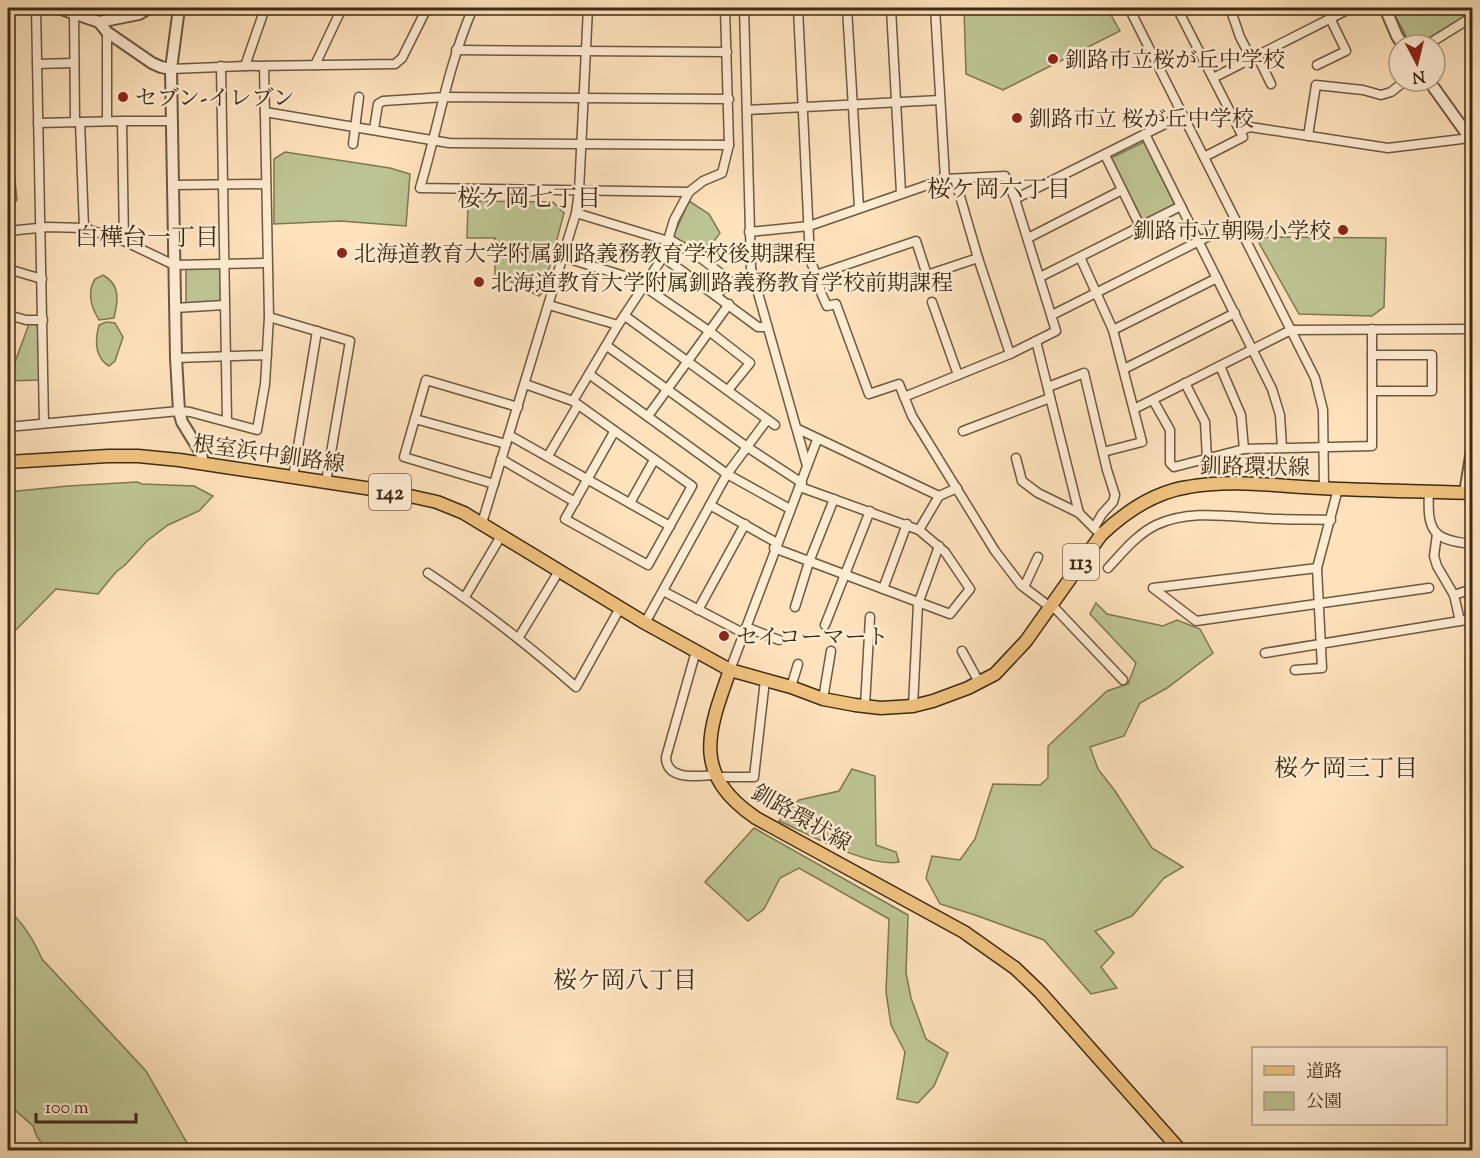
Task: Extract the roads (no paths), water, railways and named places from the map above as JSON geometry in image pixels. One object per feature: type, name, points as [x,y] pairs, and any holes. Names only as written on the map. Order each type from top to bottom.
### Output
[{"type":"main road","name":"根室浜中釧路線","points":[[8,462],[138,456],[327,482],[437,502],[464,513],[620,608],[730,670]]},
{"type":"main road","name":"釧路環状線","points":[[1179,1150],[1040,992],[1015,968],[964,932],[756,818],[738,805],[723,789],[716,776],[710,746],[711,731],[730,670],[791,687],[823,699],[881,708],[913,706],[933,701],[994,674],[1026,641],[1051,606],[1097,531],[1112,525],[1137,506],[1167,492],[1186,487],[1233,483],[1324,489],[1469,493]]},
{"type":"street","points":[[36,8],[44,423]]},
{"type":"street","points":[[58,8],[94,20],[139,14],[149,8]]},
{"type":"street","points":[[94,20],[96,8]]},
{"type":"street","points":[[178,8],[171,69],[176,358],[179,411],[182,422],[201,453],[203,464]]},
{"type":"street","points":[[245,66],[265,8]]},
{"type":"street","points":[[315,64],[342,8]]},
{"type":"street","points":[[94,20],[107,32],[161,68],[395,64],[402,58],[426,8]]},
{"type":"street","points":[[473,8],[456,50],[420,188],[689,192]]},
{"type":"street","points":[[482,524],[576,213],[582,144],[588,8]]},
{"type":"street","points":[[548,456],[589,374],[663,257],[674,220],[689,192],[722,173],[729,145],[725,8]]},
{"type":"street","points":[[744,8],[751,268],[807,466]]},
{"type":"street","points":[[798,8],[810,259],[827,306],[836,304],[869,394],[899,384],[912,416],[989,542],[1024,587],[1051,606],[1123,680]]},
{"type":"street","points":[[847,8],[859,208]]},
{"type":"street","points":[[891,8],[901,193]]},
{"type":"street","points":[[935,8],[945,179]]},
{"type":"street","points":[[1177,8],[1243,137],[1204,157]]},
{"type":"street","points":[[1230,8],[1240,36],[1271,84]]},
{"type":"street","points":[[1213,78],[1351,8]]},
{"type":"street","points":[[1385,8],[1396,33]]},
{"type":"street","points":[[1133,9],[1317,386],[1323,410],[1324,489]]},
{"type":"street","points":[[74,14],[74,63],[84,228]]},
{"type":"street","points":[[1447,33],[1473,17]]},
{"type":"street","points":[[1317,65],[1346,51],[1330,18]]},
{"type":"street","points":[[107,32],[107,121]]},
{"type":"street","points":[[456,50],[727,52]]},
{"type":"street","points":[[37,64],[74,63]]},
{"type":"street","points":[[221,66],[226,421]]},
{"type":"street","points":[[8,427],[179,411],[257,430],[265,384],[269,317],[264,66]]},
{"type":"street","points":[[1308,136],[1316,85],[1363,90],[1381,95],[1387,93]]},
{"type":"street","points":[[1438,93],[1471,138]]},
{"type":"street","points":[[353,144],[359,97]]},
{"type":"street","points":[[374,129],[378,104],[383,101],[445,97],[729,99]]},
{"type":"street","points":[[747,110],[940,100]]},
{"type":"street","points":[[265,111],[449,143],[729,145]]},
{"type":"street","points":[[1015,199],[1183,115]]},
{"type":"street","points":[[122,121],[124,242]]},
{"type":"street","points":[[38,123],[172,121]]},
{"type":"street","points":[[1240,131],[1250,127],[1388,147],[1471,138]]},
{"type":"street","points":[[1145,134],[1272,389],[1280,415],[1282,448]]},
{"type":"street","points":[[1105,155],[1140,226]]},
{"type":"street","points":[[749,232],[809,226],[945,179],[1005,176],[1028,238],[1056,331],[1010,354],[904,397]]},
{"type":"street","points":[[955,179],[1010,354]]},
{"type":"street","points":[[173,185],[266,184]]},
{"type":"street","points":[[1028,238],[1122,190]]},
{"type":"street","points":[[1040,277],[1181,206]]},
{"type":"street","points":[[576,213],[669,240],[702,259],[728,279],[717,296]]},
{"type":"street","points":[[1052,315],[1237,222]]},
{"type":"street","points":[[8,231],[84,228],[124,242],[174,265],[267,263]]},
{"type":"street","points":[[816,275],[916,241],[927,275],[978,258]]},
{"type":"street","points":[[563,257],[646,285],[750,363],[729,390]]},
{"type":"street","points":[[663,257],[758,327],[768,327]]},
{"type":"street","points":[[1080,257],[1113,330],[1142,442],[1103,452]]},
{"type":"street","points":[[8,269],[42,279]]},
{"type":"street","points":[[1113,330],[1217,278]]},
{"type":"street","points":[[932,302],[958,375]]},
{"type":"street","points":[[648,416],[729,304]]},
{"type":"street","points":[[549,305],[618,325]]},
{"type":"street","points":[[175,308],[224,306]]},
{"type":"street","points":[[1124,369],[1235,313]]},
{"type":"street","points":[[8,315],[26,320],[43,321]]},
{"type":"street","points":[[625,316],[775,425]]},
{"type":"street","points":[[269,317],[350,341],[327,482]]},
{"type":"street","points":[[1153,400],[1170,430],[1170,463],[1174,467],[1244,449],[1372,446],[1372,329]]},
{"type":"street","points":[[1134,409],[1291,330],[1473,329]]},
{"type":"street","points":[[293,477],[317,331]]},
{"type":"street","points":[[1036,341],[1079,513]]},
{"type":"street","points":[[607,346],[801,485],[919,530],[945,552],[970,589],[950,614],[918,604],[810,562],[776,546],[745,524],[710,505]]},
{"type":"street","points":[[176,358],[267,355]]},
{"type":"street","points":[[1372,355],[1432,355],[1432,391],[1373,391]]},
{"type":"street","points":[[1220,366],[1241,415],[1244,449]]},
{"type":"street","points":[[1016,458],[1022,481],[1038,493],[1079,513],[1097,531],[1102,514],[1113,502],[1115,495],[1084,373],[1048,387]]},
{"type":"street","points":[[589,374],[727,474],[790,509]]},
{"type":"street","points":[[494,484],[404,457],[426,380],[518,407]]},
{"type":"street","points":[[1185,383],[1205,422],[1208,459]]},
{"type":"street","points":[[525,384],[575,403],[692,486],[648,565],[565,519],[614,432]]},
{"type":"street","points":[[963,431],[1050,398]]},
{"type":"street","points":[[415,419],[506,444]]},
{"type":"street","points":[[645,622],[727,474],[767,420]]},
{"type":"street","points":[[798,429],[939,496]]},
{"type":"street","points":[[509,435],[670,525]]},
{"type":"street","points":[[730,670],[817,440]]},
{"type":"street","points":[[1469,493],[1473,450]]},
{"type":"street","points":[[501,459],[575,502]]},
{"type":"street","points":[[630,503],[654,460]]},
{"type":"street","points":[[919,530],[939,496],[957,488]]},
{"type":"street","points":[[1295,670],[1322,668],[1317,568],[1338,489]]},
{"type":"street","points":[[1429,491],[1429,518],[1437,534],[1453,542],[1473,544]]},
{"type":"street","points":[[795,607],[834,499]]},
{"type":"street","points":[[825,625],[870,511]]},
{"type":"street","points":[[1108,568],[1131,542],[1143,533],[1170,520],[1211,515],[1282,520],[1330,519]]},
{"type":"street","points":[[698,610],[745,524]]},
{"type":"street","points":[[883,589],[907,524]]},
{"type":"street","points":[[1437,534],[1434,556],[1437,566],[1454,595],[1461,621]]},
{"type":"street","points":[[465,597],[501,536]]},
{"type":"street","points":[[913,706],[918,604],[939,546]]},
{"type":"street","points":[[1024,587],[1038,557]]},
{"type":"street","points":[[1317,568],[1153,588],[1196,621],[1428,588]]},
{"type":"street","points":[[519,637],[559,571]]},
{"type":"street","points":[[428,573],[519,637],[576,687],[620,608]]},
{"type":"street","points":[[1454,595],[1473,589]]},
{"type":"street","points":[[663,591],[698,610],[745,630],[779,640]]},
{"type":"street","points":[[865,706],[870,617]]},
{"type":"street","points":[[1265,653],[1473,619]]},
{"type":"street","points":[[696,651],[666,757],[669,770],[678,774],[696,777],[754,777],[765,680]]},
{"type":"street","points":[[823,699],[831,651]]},
{"type":"street","points":[[962,651],[979,682]]},
{"type":"street","points":[[791,687],[798,664]]},
{"type":"place","name":"釧路市立桜が丘中学校","points":[[1053,59]]},
{"type":"place","name":"セブン-イレブン","points":[[123,97]]},
{"type":"place","name":"釧路市立 桜が丘中学校","points":[[1017,118]]},
{"type":"place","name":"釧路市立朝陽小学校","points":[[1343,230]]},
{"type":"place","name":"北海道教育大学附属釧路義務教育学校後期課程","points":[[342,253]]},
{"type":"place","name":"北海道教育大学附属釧路義務教育学校前期課程","points":[[479,282]]},
{"type":"place","name":"セイコーマート","points":[[724,636]]},
{"type":"district","name":"桜ケ岡六丁目","points":[[999,189]]},
{"type":"district","name":"桜ケ岡七丁目","points":[[529,198]]},
{"type":"district","name":"白樺台一丁目","points":[[147,237]]},
{"type":"district","name":"桜ケ岡三丁目","points":[[1346,768]]},
{"type":"district","name":"桜ケ岡八丁目","points":[[625,980]]}]
